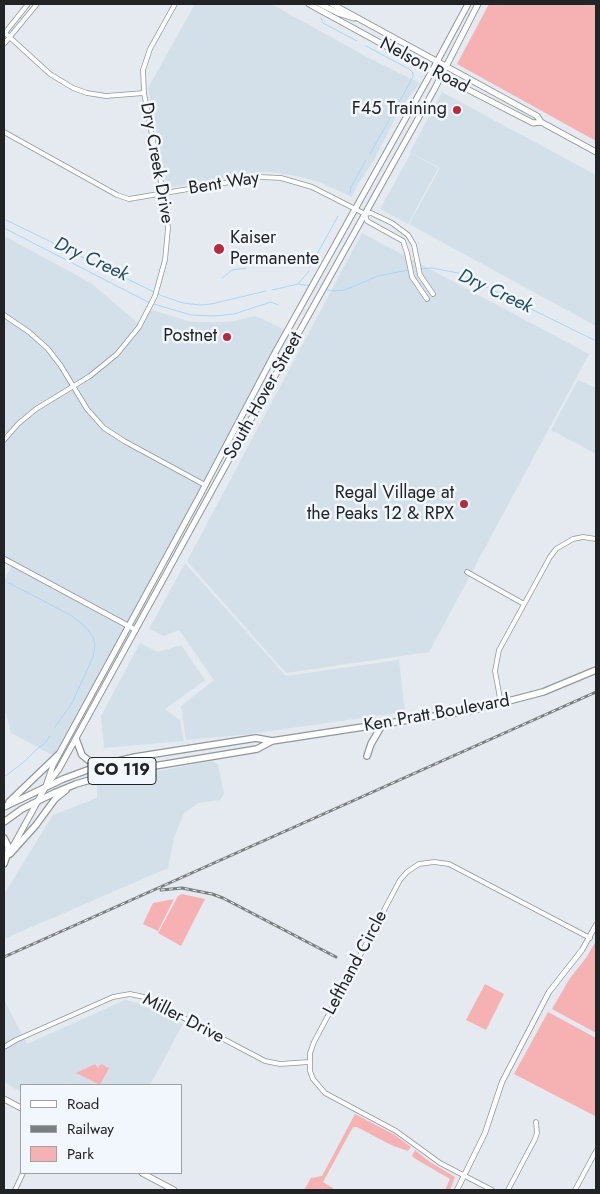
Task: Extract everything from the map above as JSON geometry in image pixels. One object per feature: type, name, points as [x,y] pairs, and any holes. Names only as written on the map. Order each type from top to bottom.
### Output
[{"type":"highway","name":"Ken Pratt Boulevard","points":[[46,786],[101,765],[135,757],[256,738],[272,741],[382,725],[501,704],[543,692],[596,670]]},
{"type":"highway","points":[[368,756],[371,744],[382,725]]},
{"type":"highway","points":[[76,739],[82,755],[88,760],[101,765]]},
{"type":"highway","name":"Ken Pratt Boulevard","points":[[39,800],[76,784],[133,769],[257,749],[272,741]]},
{"type":"highway","points":[[4,807],[58,755]]},
{"type":"highway","points":[[10,854],[36,825],[55,799],[76,784]]},
{"type":"highway","name":"CO 119","points":[[4,807],[46,786]]},
{"type":"highway","name":"CO 119","points":[[4,822],[39,800]]},
{"type":"highway","points":[[4,838],[8,846],[4,864]]},
{"type":"main road","name":"Nelson Road","points":[[308,4],[533,123],[541,122]]},
{"type":"main road","points":[[320,4],[341,14],[359,19]]},
{"type":"main road","name":"Nelson Road","points":[[332,4],[537,116],[541,122],[596,152]]},
{"type":"main road","name":"South Hover Street","points":[[4,864],[46,786],[58,755],[313,284],[468,4]]},
{"type":"main road","name":"South Hover Street","points":[[46,786],[59,769],[76,739],[441,76],[478,4]]},
{"type":"main road","points":[[205,485],[213,490]]},
{"type":"main road","points":[[4,1099],[20,1107]]},
{"type":"main road","points":[[144,1174],[174,1190]]},
{"type":"street","points":[[28,4],[4,33],[48,72],[73,88],[87,93],[106,96],[144,93]]},
{"type":"street","points":[[4,44],[37,4]]},
{"type":"street","name":"Dry Creek Drive","points":[[4,440],[28,415],[102,368],[118,354],[139,327],[155,296],[165,260],[168,234],[163,193],[144,93],[143,77],[146,60],[153,44],[175,4]]},
{"type":"street","name":"Bent Way","points":[[4,132],[117,195],[129,199],[254,178],[274,177],[294,181],[319,190],[365,214],[371,214],[392,223],[408,234],[414,245],[420,275],[433,294]]},
{"type":"street","name":"Bent Way","points":[[365,214],[367,221],[403,241],[412,277],[427,299]]},
{"type":"street","points":[[4,315],[26,329],[46,347],[61,366],[94,417],[112,434],[205,485]]},
{"type":"street","points":[[501,704],[495,671],[499,650],[550,557],[556,549],[573,539],[583,537],[596,539]]},
{"type":"street","points":[[4,559],[136,630]]},
{"type":"street","points":[[467,572],[524,604]]},
{"type":"street","name":"Lefthand Circle","points":[[309,1062],[314,1042],[394,891],[407,872],[419,864],[434,862],[450,864],[590,938]]},
{"type":"street","points":[[456,1190],[485,1133],[502,1082],[549,992],[575,960],[596,926]]},
{"type":"street","name":"Miller Drive","points":[[4,1047],[113,996],[130,994],[151,1000],[265,1060],[280,1064],[309,1062]]},
{"type":"street","points":[[309,1062],[313,1079],[326,1093],[396,1131],[440,1163],[492,1190]]},
{"type":"street","points":[[508,1190],[535,1139],[537,1133],[536,1122]]},
{"type":"street","points":[[575,1190],[596,1151]]},
{"type":"street","points":[[15,1190],[23,1174]]},
{"type":"shaded area","points":[[195,4],[271,4],[369,58],[420,83],[400,109],[375,158],[352,197],[319,182],[271,172],[259,172],[167,188],[148,88]]},
{"type":"shaded area","points":[[442,92],[596,175],[596,326],[409,224],[440,168],[410,152]]},
{"type":"shaded area","points":[[411,153],[438,168],[408,224],[380,209]]},
{"type":"shaded area","points":[[362,233],[589,354],[429,652],[286,673],[187,561]]},
{"type":"shaded area","points":[[4,236],[91,283],[140,325],[149,309],[191,322],[228,322],[256,316],[287,331],[56,757],[11,733],[6,713],[4,713],[4,581],[13,564],[4,559]]},
{"type":"shaded area","points":[[578,380],[596,388],[596,454],[551,430]]},
{"type":"shaded area","points":[[185,563],[286,676],[399,660],[405,712],[242,735],[186,740],[181,706],[214,680],[179,630],[164,636],[149,629]]},
{"type":"shaded area","points":[[140,643],[158,652],[181,645],[205,680],[165,709],[180,720],[184,741],[104,748],[101,716]]},
{"type":"shaded area","points":[[212,761],[218,764],[224,794],[220,800],[198,803],[184,813],[174,838],[168,868],[4,939],[4,894],[53,815],[97,798],[97,782]]},
{"type":"shaded area","points":[[4,1000],[27,1044],[125,1000],[137,1003],[183,1024],[151,1084],[20,1084],[20,1091],[4,1082]]},
{"type":"green space","points":[[489,4],[596,4],[596,141],[457,64]]},
{"type":"green space","points":[[182,894],[205,899],[181,946],[158,933],[178,896]]},
{"type":"green space","points":[[174,899],[158,931],[143,924],[153,903]]},
{"type":"green space","points":[[596,941],[596,1033],[552,1009],[570,978],[586,958]]},
{"type":"green space","points":[[485,984],[504,994],[486,1030],[466,1020]]},
{"type":"green space","points":[[548,1012],[596,1038],[595,1116],[514,1074]]},
{"type":"green space","points":[[95,1064],[98,1068],[101,1064],[109,1068],[101,1084],[76,1073]]},
{"type":"green space","points":[[355,1114],[395,1135],[411,1147],[408,1151],[391,1145],[357,1127],[353,1127],[323,1182],[334,1190],[304,1190],[311,1178],[322,1176]]},
{"type":"green space","points":[[415,1150],[430,1162],[455,1177],[450,1190],[445,1190],[450,1179],[414,1158],[412,1156]]},
{"type":"waterway","points":[[321,18],[323,23],[357,41]]},
{"type":"waterway","points":[[366,46],[413,73],[413,77],[370,154]]},
{"type":"waterway","points":[[350,193],[351,187],[366,160]]},
{"type":"waterway","points":[[310,267],[338,216]]},
{"type":"waterway","name":"Dry Creek","points":[[4,219],[154,292]]},
{"type":"waterway","points":[[4,228],[150,303]]},
{"type":"waterway","points":[[222,278],[232,270],[246,268]]},
{"type":"waterway","name":"Dry Creek","points":[[420,269],[432,268],[458,273],[596,341]]},
{"type":"waterway","name":"Dry Creek","points":[[324,289],[333,291],[345,290],[378,276],[409,270]]},
{"type":"waterway","points":[[298,284],[309,271]]},
{"type":"waterway","name":"Dry Creek","points":[[272,290],[298,284],[311,286]]},
{"type":"waterway","name":"Dry Creek","points":[[157,294],[183,303],[200,305],[266,291]]},
{"type":"waterway","points":[[154,304],[191,315],[214,316],[234,314],[271,302],[278,305]]},
{"type":"waterway","points":[[9,583],[72,616],[86,627],[93,637],[95,645],[93,657],[72,703],[55,727]]},
{"type":"waterway","points":[[4,777],[24,762],[50,736]]},
{"type":"railway","points":[[4,957],[596,692]]},
{"type":"railway","points":[[161,890],[182,888],[223,898],[336,957]]},
{"type":"place","name":"F45 Training","points":[[457,110]]},
{"type":"place","name":"Kaiser Permanente","points":[[219,249]]},
{"type":"place","name":"Postnet","points":[[227,337]]},
{"type":"place","name":"Regal Village at the Peaks 12 & RPX","points":[[464,504]]}]
